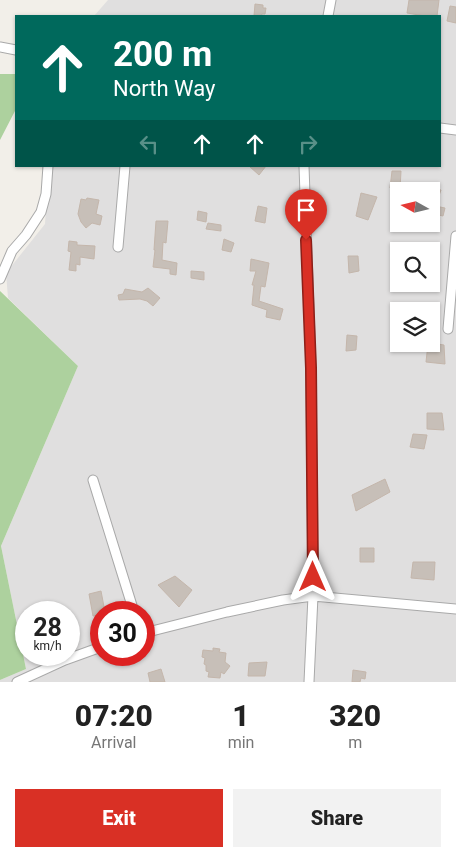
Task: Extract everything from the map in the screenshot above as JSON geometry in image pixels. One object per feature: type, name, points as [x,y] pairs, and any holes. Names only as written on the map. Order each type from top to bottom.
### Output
[{"type":"street","points":[[328,15],[332,0]]},
{"type":"street","points":[[0,47],[15,50]]},
{"type":"street","points":[[441,128],[456,130]]},
{"type":"street","points":[[0,279],[12,251],[26,235],[41,212],[46,194],[48,167]]},
{"type":"street","points":[[118,247],[126,167]]},
{"type":"street","points":[[304,167],[311,368],[313,596],[309,682]]},
{"type":"street","points":[[448,329],[456,236]]},
{"type":"street","points":[[93,480],[131,601]]},
{"type":"street","points":[[155,630],[282,600],[313,596],[456,609]]},
{"type":"street","points":[[17,682],[90,651]]},
{"type":"shaded area","points":[[108,0],[456,0],[456,682],[0,682],[0,680],[26,669],[25,666],[80,666],[80,601],[15,601],[15,615],[1,546],[78,366],[8,298],[6,273],[45,224],[49,167],[441,167],[441,15],[95,15]]},
{"type":"green space","points":[[0,74],[15,74],[15,111],[0,140]]},
{"type":"green space","points":[[0,291],[78,366],[1,546],[15,615],[15,666],[25,666],[26,669],[0,680]]},
{"type":"building","points":[[409,0],[439,0],[437,15],[407,13]]},
{"type":"building","points":[[255,4],[263,5],[263,8],[266,8],[265,14],[254,15]]},
{"type":"building","points":[[450,6],[456,7],[456,23],[447,21]]},
{"type":"building","points":[[250,167],[265,167],[259,175]]},
{"type":"building","points":[[392,171],[401,171],[400,182],[391,182]]},
{"type":"building","points":[[361,193],[377,197],[368,220],[356,216]]},
{"type":"building","points":[[87,198],[99,200],[96,214],[102,216],[100,225],[92,223],[86,228],[78,214],[81,199],[86,200]]},
{"type":"building","points":[[258,206],[267,208],[265,223],[255,221]]},
{"type":"building","points":[[440,207],[445,208],[443,216],[440,215]]},
{"type":"building","points":[[198,211],[207,213],[206,222],[197,220]]},
{"type":"building","points":[[156,221],[168,221],[166,243],[163,242],[162,260],[177,263],[176,275],[170,274],[170,269],[153,267]]},
{"type":"building","points":[[208,223],[221,225],[221,231],[206,229]]},
{"type":"building","points":[[224,239],[234,243],[231,252],[222,250]]},
{"type":"building","points":[[69,241],[77,242],[77,245],[95,246],[94,259],[80,257],[80,265],[76,264],[76,271],[69,270],[71,252],[68,251]]},
{"type":"building","points":[[348,256],[358,256],[359,271],[349,273]]},
{"type":"building","points":[[251,259],[269,263],[265,287],[261,286],[259,301],[283,309],[280,320],[266,317],[267,310],[252,305],[254,285],[252,285],[256,271],[250,271]]},
{"type":"building","points":[[191,271],[204,272],[204,280],[191,278]]},
{"type":"building","points":[[148,288],[160,298],[153,306],[147,301],[140,299],[119,300],[118,295],[123,294],[125,289],[142,292]]},
{"type":"building","points":[[347,335],[357,336],[356,350],[346,351]]},
{"type":"building","points":[[440,344],[444,345],[445,364],[426,362],[427,352],[440,352]]},
{"type":"building","points":[[427,413],[442,413],[444,430],[427,429]]},
{"type":"building","points":[[413,434],[427,435],[424,449],[410,447]]},
{"type":"building","points":[[385,479],[390,492],[356,511],[352,495]]},
{"type":"building","points":[[360,548],[374,548],[374,562],[360,562]]},
{"type":"building","points":[[413,562],[435,562],[434,580],[411,578]]},
{"type":"building","points":[[175,576],[192,590],[179,607],[158,585]]},
{"type":"building","points":[[101,591],[103,601],[90,601],[89,594]]},
{"type":"building","points":[[213,648],[220,649],[219,652],[226,653],[225,662],[230,666],[224,674],[221,672],[220,678],[208,677],[209,672],[206,671],[206,665],[204,664],[205,658],[202,657],[203,650],[213,651]]},
{"type":"building","points":[[267,662],[265,676],[248,676],[249,663]]},
{"type":"building","points":[[161,669],[165,682],[150,682],[148,673]]},
{"type":"building","points":[[353,670],[366,672],[365,679],[361,678],[360,682],[352,682]]},
{"type":"route","points":[[306,240],[311,368],[313,577]]}]
